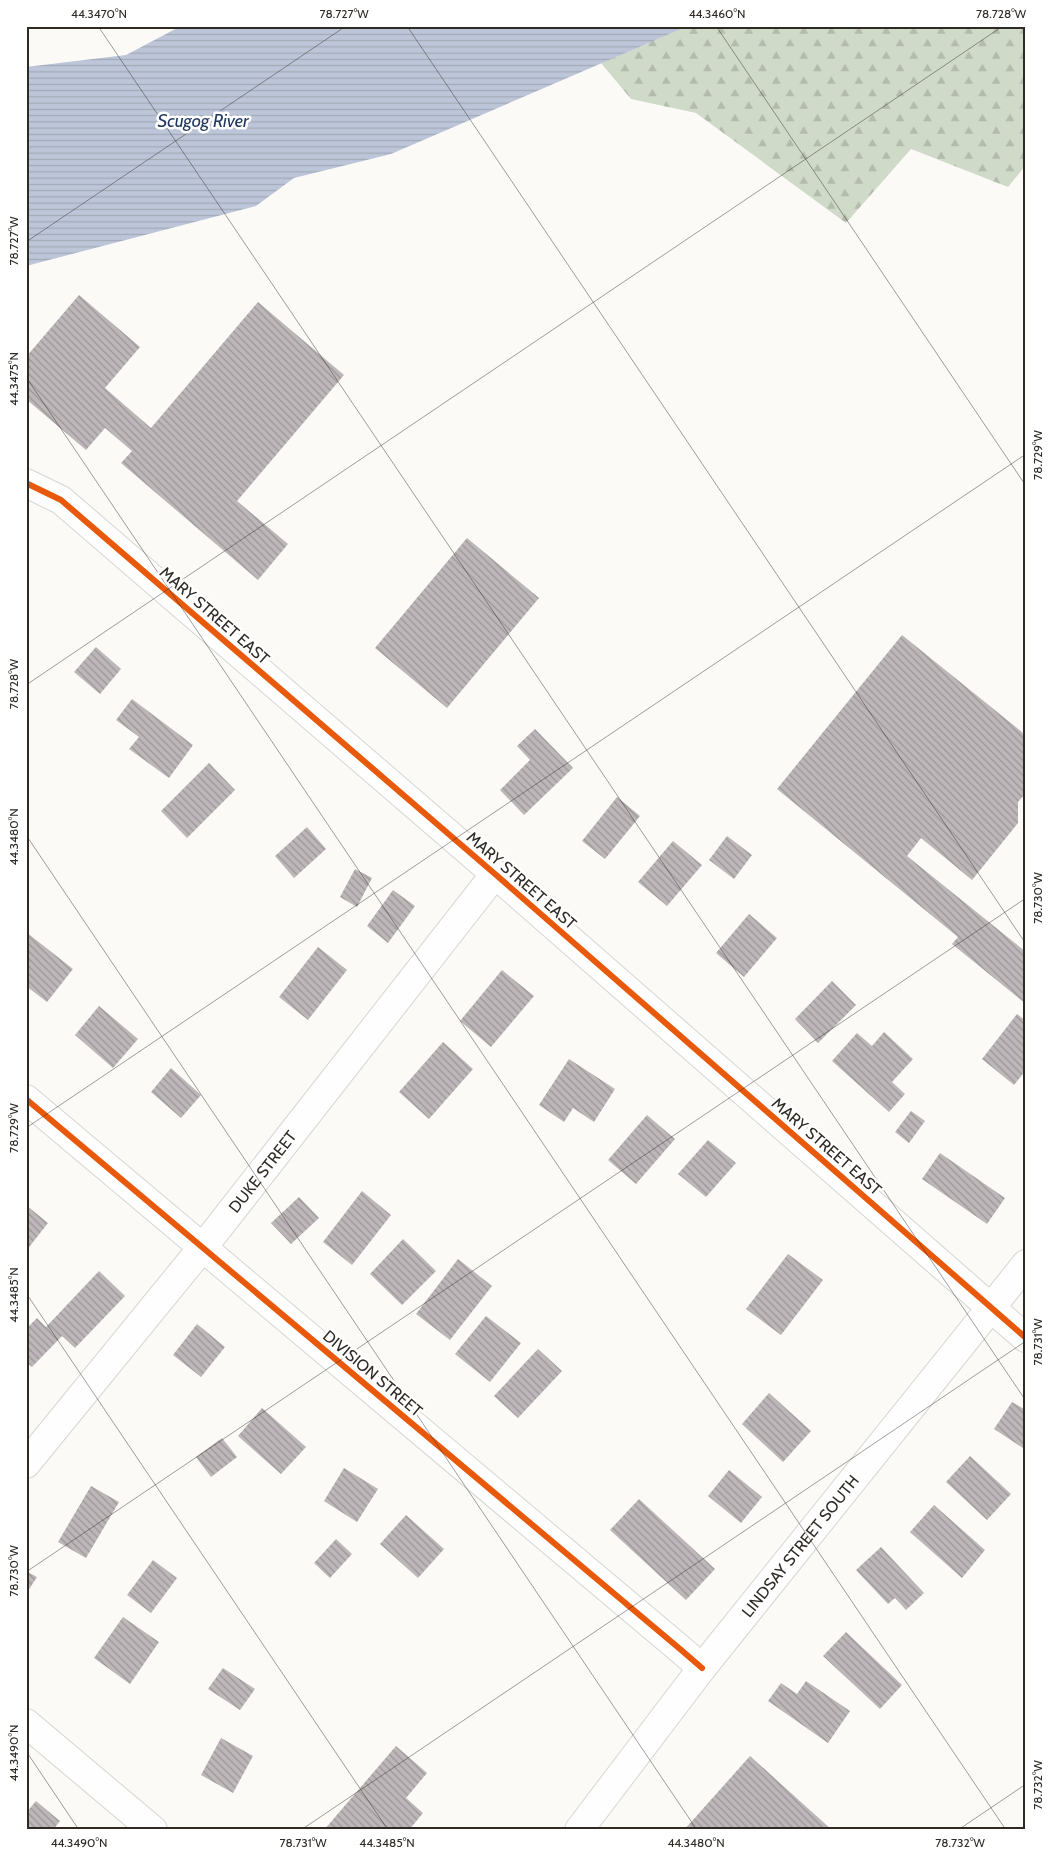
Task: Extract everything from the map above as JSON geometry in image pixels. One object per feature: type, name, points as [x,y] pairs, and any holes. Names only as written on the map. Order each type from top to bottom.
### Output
[{"type":"street","name":"MARY STREET EAST","points":[[26,483],[61,500],[495,874],[1026,1338]]},
{"type":"street","name":"DUKE STREET","points":[[26,1464],[201,1247],[495,874]]},
{"type":"street","name":"DIVISION STREET","points":[[26,1099],[702,1668]]},
{"type":"street","name":"LINDSAY STREET SOUTH","points":[[579,1830],[702,1668],[1026,1264]]},
{"type":"street","points":[[26,1723],[153,1830]]},
{"type":"green space","points":[[688,26],[1026,26],[1026,165],[1008,187],[911,149],[846,223],[696,113],[631,99],[601,63]]},
{"type":"water","name":"Scugog River","points":[[181,26],[688,26],[391,154],[294,178],[256,206],[26,266],[26,67],[126,55]]},
{"type":"building","points":[[79,295],[140,347],[105,388],[151,428],[258,302],[344,375],[237,501],[288,544],[258,580],[121,463],[132,451],[105,428],[86,450],[26,399],[26,357]]},
{"type":"building","points":[[467,538],[539,598],[447,708],[375,648]]},
{"type":"building","points":[[902,635],[1022,732],[1026,740],[1026,793],[1018,802],[1018,823],[972,880],[921,838],[907,856],[1026,952],[1026,1004],[952,944],[958,937],[777,789]]},
{"type":"building","points":[[96,647],[121,669],[100,694],[74,672]]},
{"type":"building","points":[[132,699],[193,745],[169,778],[129,749],[139,737],[116,720]]},
{"type":"building","points":[[535,729],[573,768],[524,815],[500,790],[530,760],[517,746]]},
{"type":"building","points":[[209,763],[235,790],[187,838],[161,811]]},
{"type":"building","points":[[617,797],[640,816],[605,859],[582,841]]},
{"type":"building","points":[[307,827],[326,849],[294,878],[275,856]]},
{"type":"building","points":[[727,836],[752,855],[734,879],[709,860]]},
{"type":"building","points":[[673,841],[702,865],[667,906],[638,882]]},
{"type":"building","points":[[355,869],[372,878],[357,907],[340,897]]},
{"type":"building","points":[[393,890],[415,906],[388,943],[367,926]]},
{"type":"building","points":[[749,914],[777,938],[744,977],[716,953]]},
{"type":"building","points":[[26,932],[73,969],[47,1002],[26,986]]},
{"type":"building","points":[[318,947],[347,970],[308,1020],[279,997]]},
{"type":"building","points":[[502,970],[534,996],[491,1047],[460,1021]]},
{"type":"building","points":[[832,981],[856,1005],[818,1043],[795,1019]]},
{"type":"building","points":[[99,1006],[138,1039],[113,1068],[75,1035]]},
{"type":"building","points":[[1017,1014],[1026,1021],[1026,1070],[1014,1085],[982,1059]]},
{"type":"building","points":[[884,1032],[913,1059],[892,1082],[905,1094],[889,1112],[832,1061],[857,1033],[872,1046]]},
{"type":"building","points":[[443,1042],[473,1069],[429,1119],[399,1092]]},
{"type":"building","points":[[569,1059],[615,1089],[594,1122],[573,1108],[564,1122],[539,1105]]},
{"type":"building","points":[[171,1068],[201,1095],[181,1118],[151,1092]]},
{"type":"building","points":[[911,1111],[925,1121],[909,1143],[895,1132]]},
{"type":"building","points":[[647,1115],[675,1139],[636,1184],[608,1160]]},
{"type":"building","points":[[708,1140],[736,1163],[706,1197],[678,1174]]},
{"type":"building","points":[[940,1153],[1005,1198],[987,1224],[922,1179]]},
{"type":"building","points":[[362,1191],[391,1215],[352,1265],[323,1242]]},
{"type":"building","points":[[299,1197],[319,1218],[291,1244],[271,1223]]},
{"type":"building","points":[[26,1205],[48,1223],[26,1251]]},
{"type":"building","points":[[403,1239],[436,1271],[402,1305],[370,1274]]},
{"type":"building","points":[[788,1254],[823,1280],[781,1335],[746,1309]]},
{"type":"building","points":[[458,1259],[492,1286],[450,1340],[416,1314]]},
{"type":"building","points":[[99,1271],[125,1296],[75,1348],[62,1336],[32,1367],[26,1362],[26,1329],[37,1318],[46,1327]]},
{"type":"building","points":[[486,1316],[521,1343],[490,1382],[455,1354]]},
{"type":"building","points":[[197,1324],[225,1347],[201,1377],[173,1355]]},
{"type":"building","points":[[538,1349],[562,1371],[518,1418],[494,1396]]},
{"type":"building","points":[[769,1393],[811,1431],[783,1462],[742,1424]]},
{"type":"building","points":[[1012,1402],[1026,1410],[1026,1450],[994,1429]]},
{"type":"building","points":[[262,1408],[306,1447],[281,1474],[238,1436]]},
{"type":"building","points":[[222,1438],[237,1457],[211,1477],[196,1457]]},
{"type":"building","points":[[970,1456],[1011,1494],[987,1520],[946,1482]]},
{"type":"building","points":[[344,1468],[378,1489],[357,1522],[324,1501]]},
{"type":"building","points":[[729,1470],[762,1497],[741,1523],[708,1496]]},
{"type":"building","points":[[91,1486],[119,1502],[86,1558],[58,1542]]},
{"type":"building","points":[[639,1499],[715,1569],[686,1600],[610,1530]]},
{"type":"building","points":[[934,1505],[985,1550],[962,1578],[910,1532]]},
{"type":"building","points":[[406,1515],[444,1549],[418,1578],[380,1544]]},
{"type":"building","points":[[336,1539],[352,1554],[330,1578],[314,1563]]},
{"type":"building","points":[[881,1547],[924,1593],[906,1610],[895,1598],[888,1604],[856,1570]]},
{"type":"building","points":[[153,1560],[177,1578],[151,1613],[127,1595]]},
{"type":"building","points":[[26,1571],[37,1577],[26,1594]]},
{"type":"building","points":[[123,1617],[159,1642],[130,1684],[94,1658]]},
{"type":"building","points":[[846,1632],[902,1685],[880,1709],[823,1656]]},
{"type":"building","points":[[223,1668],[255,1689],[240,1710],[208,1689]]},
{"type":"building","points":[[806,1681],[850,1711],[828,1743],[768,1701],[781,1683],[797,1694]]},
{"type":"building","points":[[221,1738],[253,1756],[233,1793],[201,1775]]},
{"type":"building","points":[[396,1746],[427,1773],[406,1798],[423,1813],[409,1830],[324,1830]]},
{"type":"building","points":[[750,1756],[832,1830],[684,1830]]},
{"type":"building","points":[[36,1801],[60,1821],[53,1830],[26,1830],[26,1813]]},
{"type":"cycle path","points":[[26,483],[61,500],[495,874],[1026,1338]]},
{"type":"cycle path","points":[[26,1099],[702,1668]]}]
